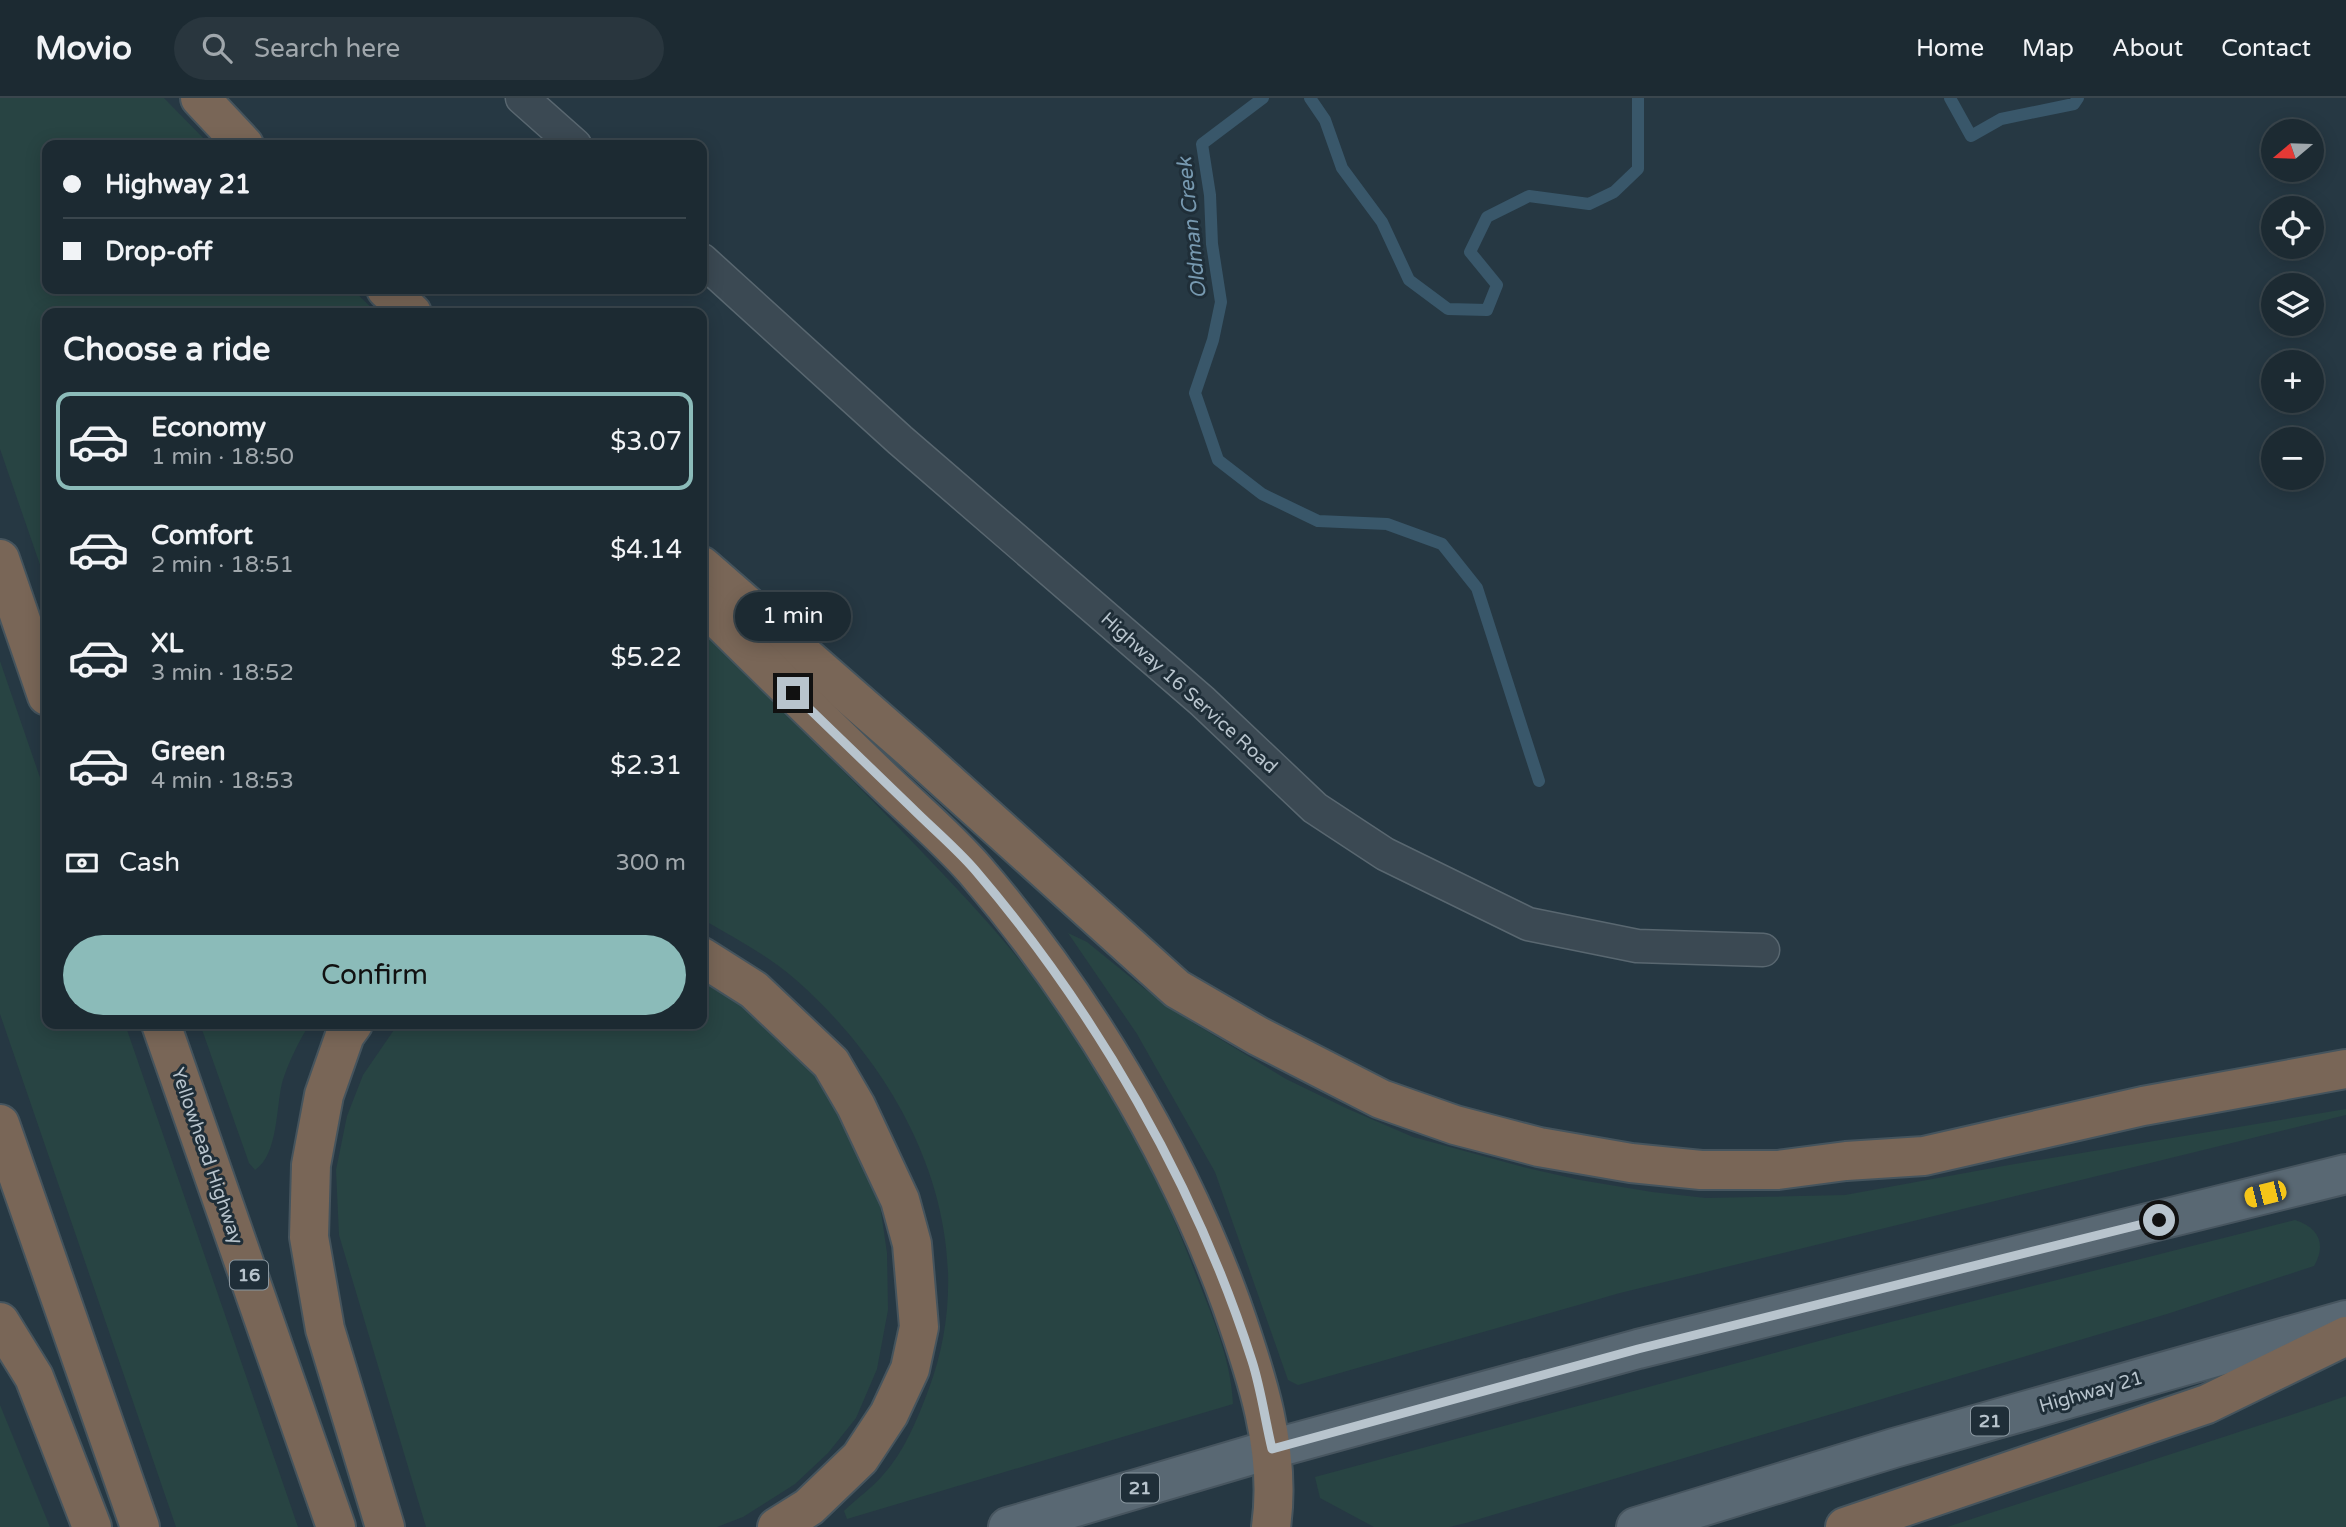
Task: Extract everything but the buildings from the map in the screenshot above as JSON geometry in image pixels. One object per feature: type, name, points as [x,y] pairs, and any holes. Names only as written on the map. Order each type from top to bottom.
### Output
[{"type":"highway","points":[[200,98],[239,140]]},
{"type":"highway","points":[[391,294],[407,308]]},
{"type":"highway","points":[[0,559],[42,681]]},
{"type":"highway","points":[[707,570],[911,749],[1177,989],[1258,1036],[1381,1099],[1455,1125],[1539,1147],[1631,1163],[1702,1170],[1778,1170],[1846,1161],[1924,1156],[2143,1106],[2346,1069]]},
{"type":"highway","points":[[707,608],[973,868],[1035,945],[1100,1040],[1163,1150],[1193,1209],[1221,1275],[1252,1363],[1272,1449],[1274,1507],[1271,1527]]},
{"type":"highway","points":[[707,960],[754,990],[831,1063],[856,1106],[900,1199],[912,1244],[919,1327],[910,1369],[888,1414],[860,1458],[809,1507],[777,1527]]},
{"type":"highway","name":"Yellowhead Highway","points":[[163,1029],[336,1527]]},
{"type":"highway","points":[[349,1029],[324,1095],[311,1165],[309,1237],[325,1329],[385,1527]]},
{"type":"highway","points":[[0,1124],[140,1527]]},
{"type":"highway","points":[[0,1322],[34,1377],[92,1527]]},
{"type":"highway","points":[[1845,1527],[2207,1404],[2346,1336]]},
{"type":"main road","name":"21","points":[[1008,1527],[1272,1449],[1638,1349],[2346,1174]]},
{"type":"main road","name":"Highway 21","points":[[1636,1527],[1894,1448],[2346,1320]]},
{"type":"street","points":[[522,98],[569,140]]},
{"type":"street","name":"Highway 16 Service Road","points":[[707,265],[911,449],[1202,701],[1315,808],[1385,853],[1528,924],[1637,946],[1763,950]]},
{"type":"green space","points":[[0,98],[164,98],[205,140],[42,140],[42,294],[357,294],[372,308],[42,308],[42,571],[0,449]]},
{"type":"green space","points":[[707,637],[954,885],[1014,953],[1064,1020],[1126,1120],[1177,1226],[1218,1332],[1228,1367],[1233,1404],[847,1519],[844,1511],[879,1480],[904,1446],[928,1391],[944,1334],[948,1277],[942,1221],[927,1167],[904,1115],[873,1065],[837,1020],[785,970],[707,922]]},
{"type":"green space","points":[[0,661],[42,783],[42,1029],[127,1029],[298,1527],[176,1527],[0,1014]]},
{"type":"green space","points":[[1068,933],[1087,942],[1145,989],[1192,1022],[1286,1079],[1348,1109],[1413,1137],[1527,1168],[1652,1192],[1706,1198],[1845,1195],[2346,1109],[2346,1115],[1620,1293],[1298,1385],[1288,1380],[1215,1172],[1137,1034]]},
{"type":"green space","points":[[707,985],[736,1002],[795,1050],[834,1097],[879,1198],[887,1253],[888,1310],[877,1369],[856,1418],[828,1453],[795,1484],[743,1517],[717,1527],[426,1527],[339,1235],[336,1170],[347,1116],[363,1075],[395,1029],[707,1029]]},
{"type":"green space","points":[[202,1029],[307,1029],[282,1083],[275,1130],[268,1154],[255,1170],[249,1163]]},
{"type":"green space","points":[[2295,1220],[2310,1227],[2318,1237],[2320,1251],[2314,1266],[2167,1314],[1466,1523],[1449,1527],[1374,1527],[1320,1498],[1315,1477],[1867,1328]]},
{"type":"green space","points":[[2346,1396],[2346,1527],[1947,1527],[2291,1415]]},
{"type":"green space","points":[[0,1405],[50,1527],[0,1527]]},
{"type":"waterway","name":"Oldman Creek","points":[[1263,98],[1202,144],[1221,302],[1213,340],[1195,393],[1218,460],[1262,494],[1318,521],[1387,524],[1442,544],[1477,588],[1539,781]]},
{"type":"waterway","name":"Oldman Creek","points":[[1310,98],[1325,120],[1342,168],[1382,222],[1409,280],[1448,309],[1487,310],[1497,285],[1470,252],[1487,217],[1529,196],[1589,204],[1614,192],[1638,169],[1638,98]]},
{"type":"waterway","name":"Oldman Creek","points":[[1950,98],[1971,136],[2001,119],[2074,104],[2078,98]]},
{"type":"route","points":[[793,693],[973,868],[1035,945],[1100,1040],[1163,1150],[1193,1209],[1221,1275],[1252,1363],[1272,1449],[1638,1349],[2159,1220]]}]
